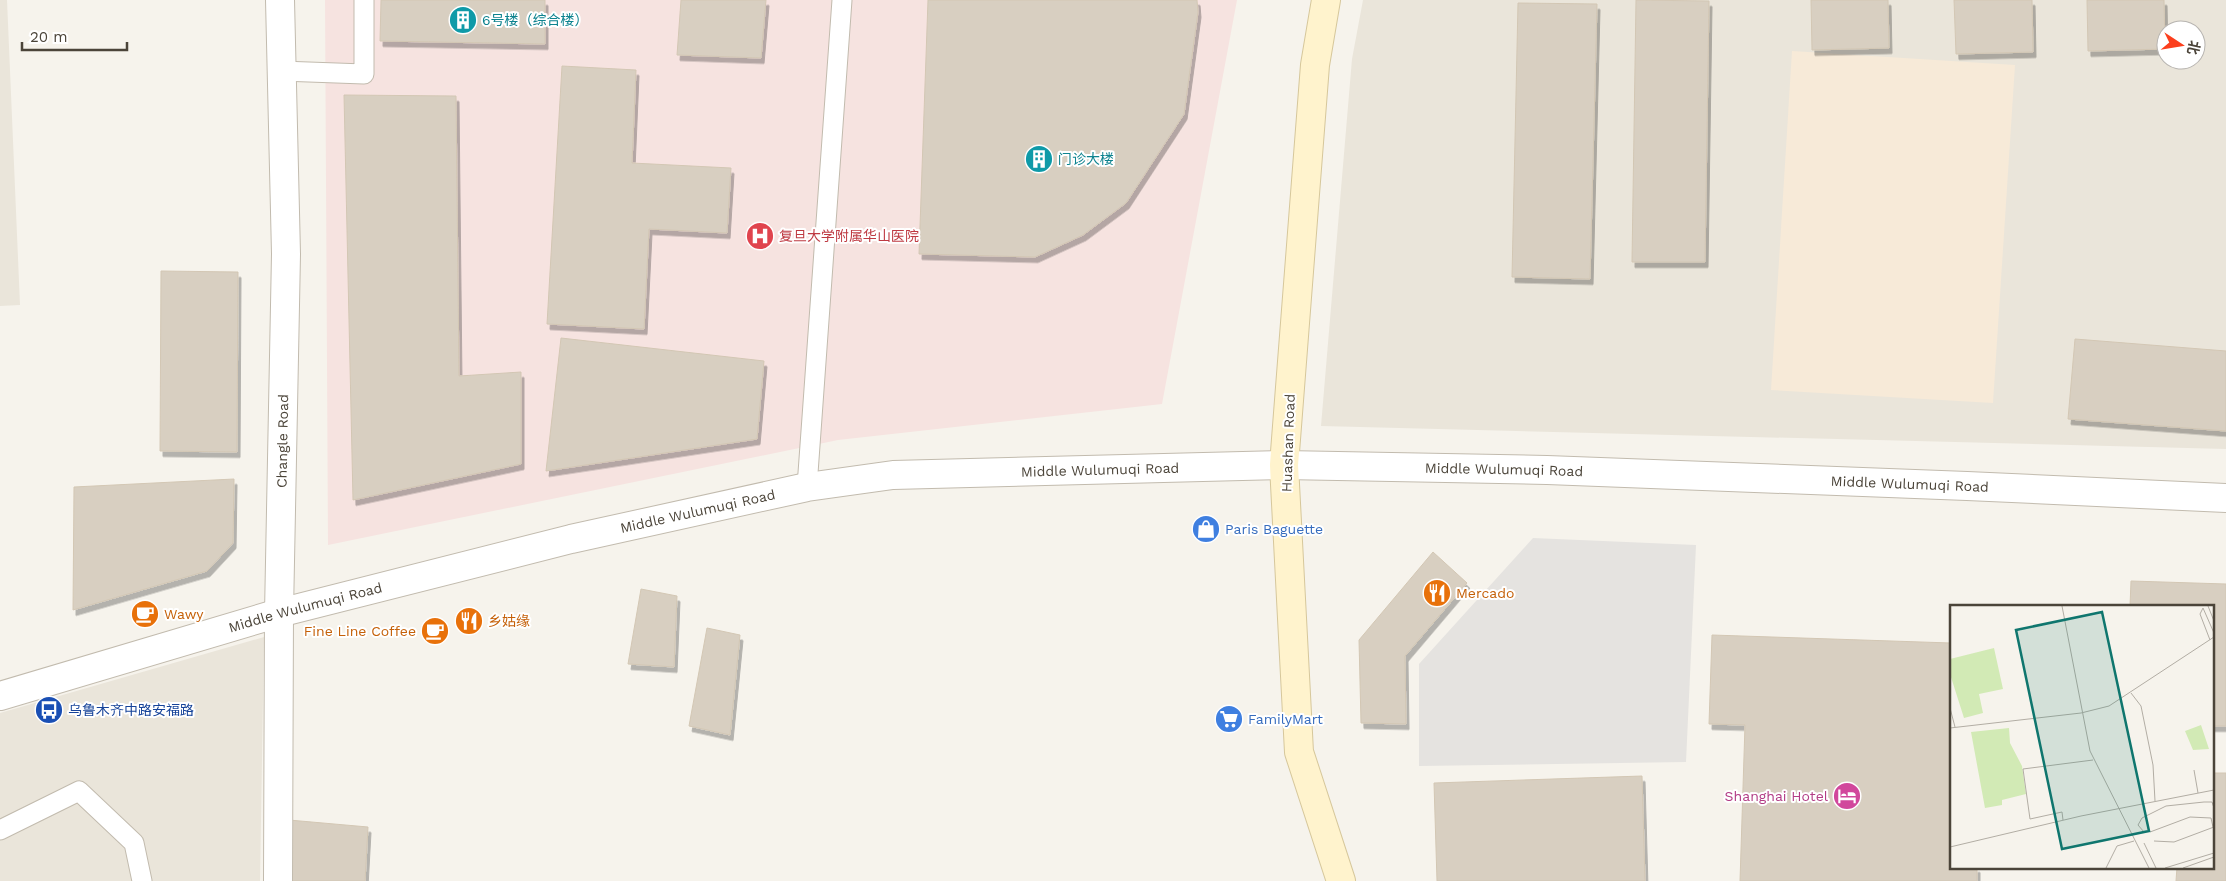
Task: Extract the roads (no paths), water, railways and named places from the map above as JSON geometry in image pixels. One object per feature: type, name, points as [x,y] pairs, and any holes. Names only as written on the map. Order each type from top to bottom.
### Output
[{"type":"main road","name":"Huashan Road","points":[[1326,0],[1316,65],[1284,465],[1299,752],[1341,881]]},
{"type":"street","name":"Changle Road","points":[[278,881],[279,613],[286,254],[280,0]]},
{"type":"street","name":"Middle Wulumuqi Road","points":[[0,696],[279,613],[571,540],[807,487],[893,475],[1284,465],[1557,470],[2226,498]]},
{"type":"lane","points":[[282,72],[364,74],[364,0]]},
{"type":"lane","points":[[807,487],[842,0]]},
{"type":"lane","points":[[0,830],[79,791],[134,843],[142,881]]},
{"type":"place","name":"6号楼（综合楼）","points":[[463,20]]},
{"type":"place","name":"门诊大楼","points":[[1039,159]]},
{"type":"place","name":"复旦大学附属华山医院","points":[[760,236]]},
{"type":"place","name":"Paris Baguette","points":[[1206,529]]},
{"type":"place","name":"Mercado","points":[[1437,593]]},
{"type":"place","name":"Wawy","points":[[145,614]]},
{"type":"place","name":"乡姑缘","points":[[469,621]]},
{"type":"place","name":"Fine Line Coffee","points":[[435,631]]},
{"type":"place","name":"乌鲁木齐中路安福路","points":[[49,710]]},
{"type":"place","name":"FamilyMart","points":[[1229,719]]},
{"type":"place","name":"Shanghai Hotel","points":[[1847,796]]}]
